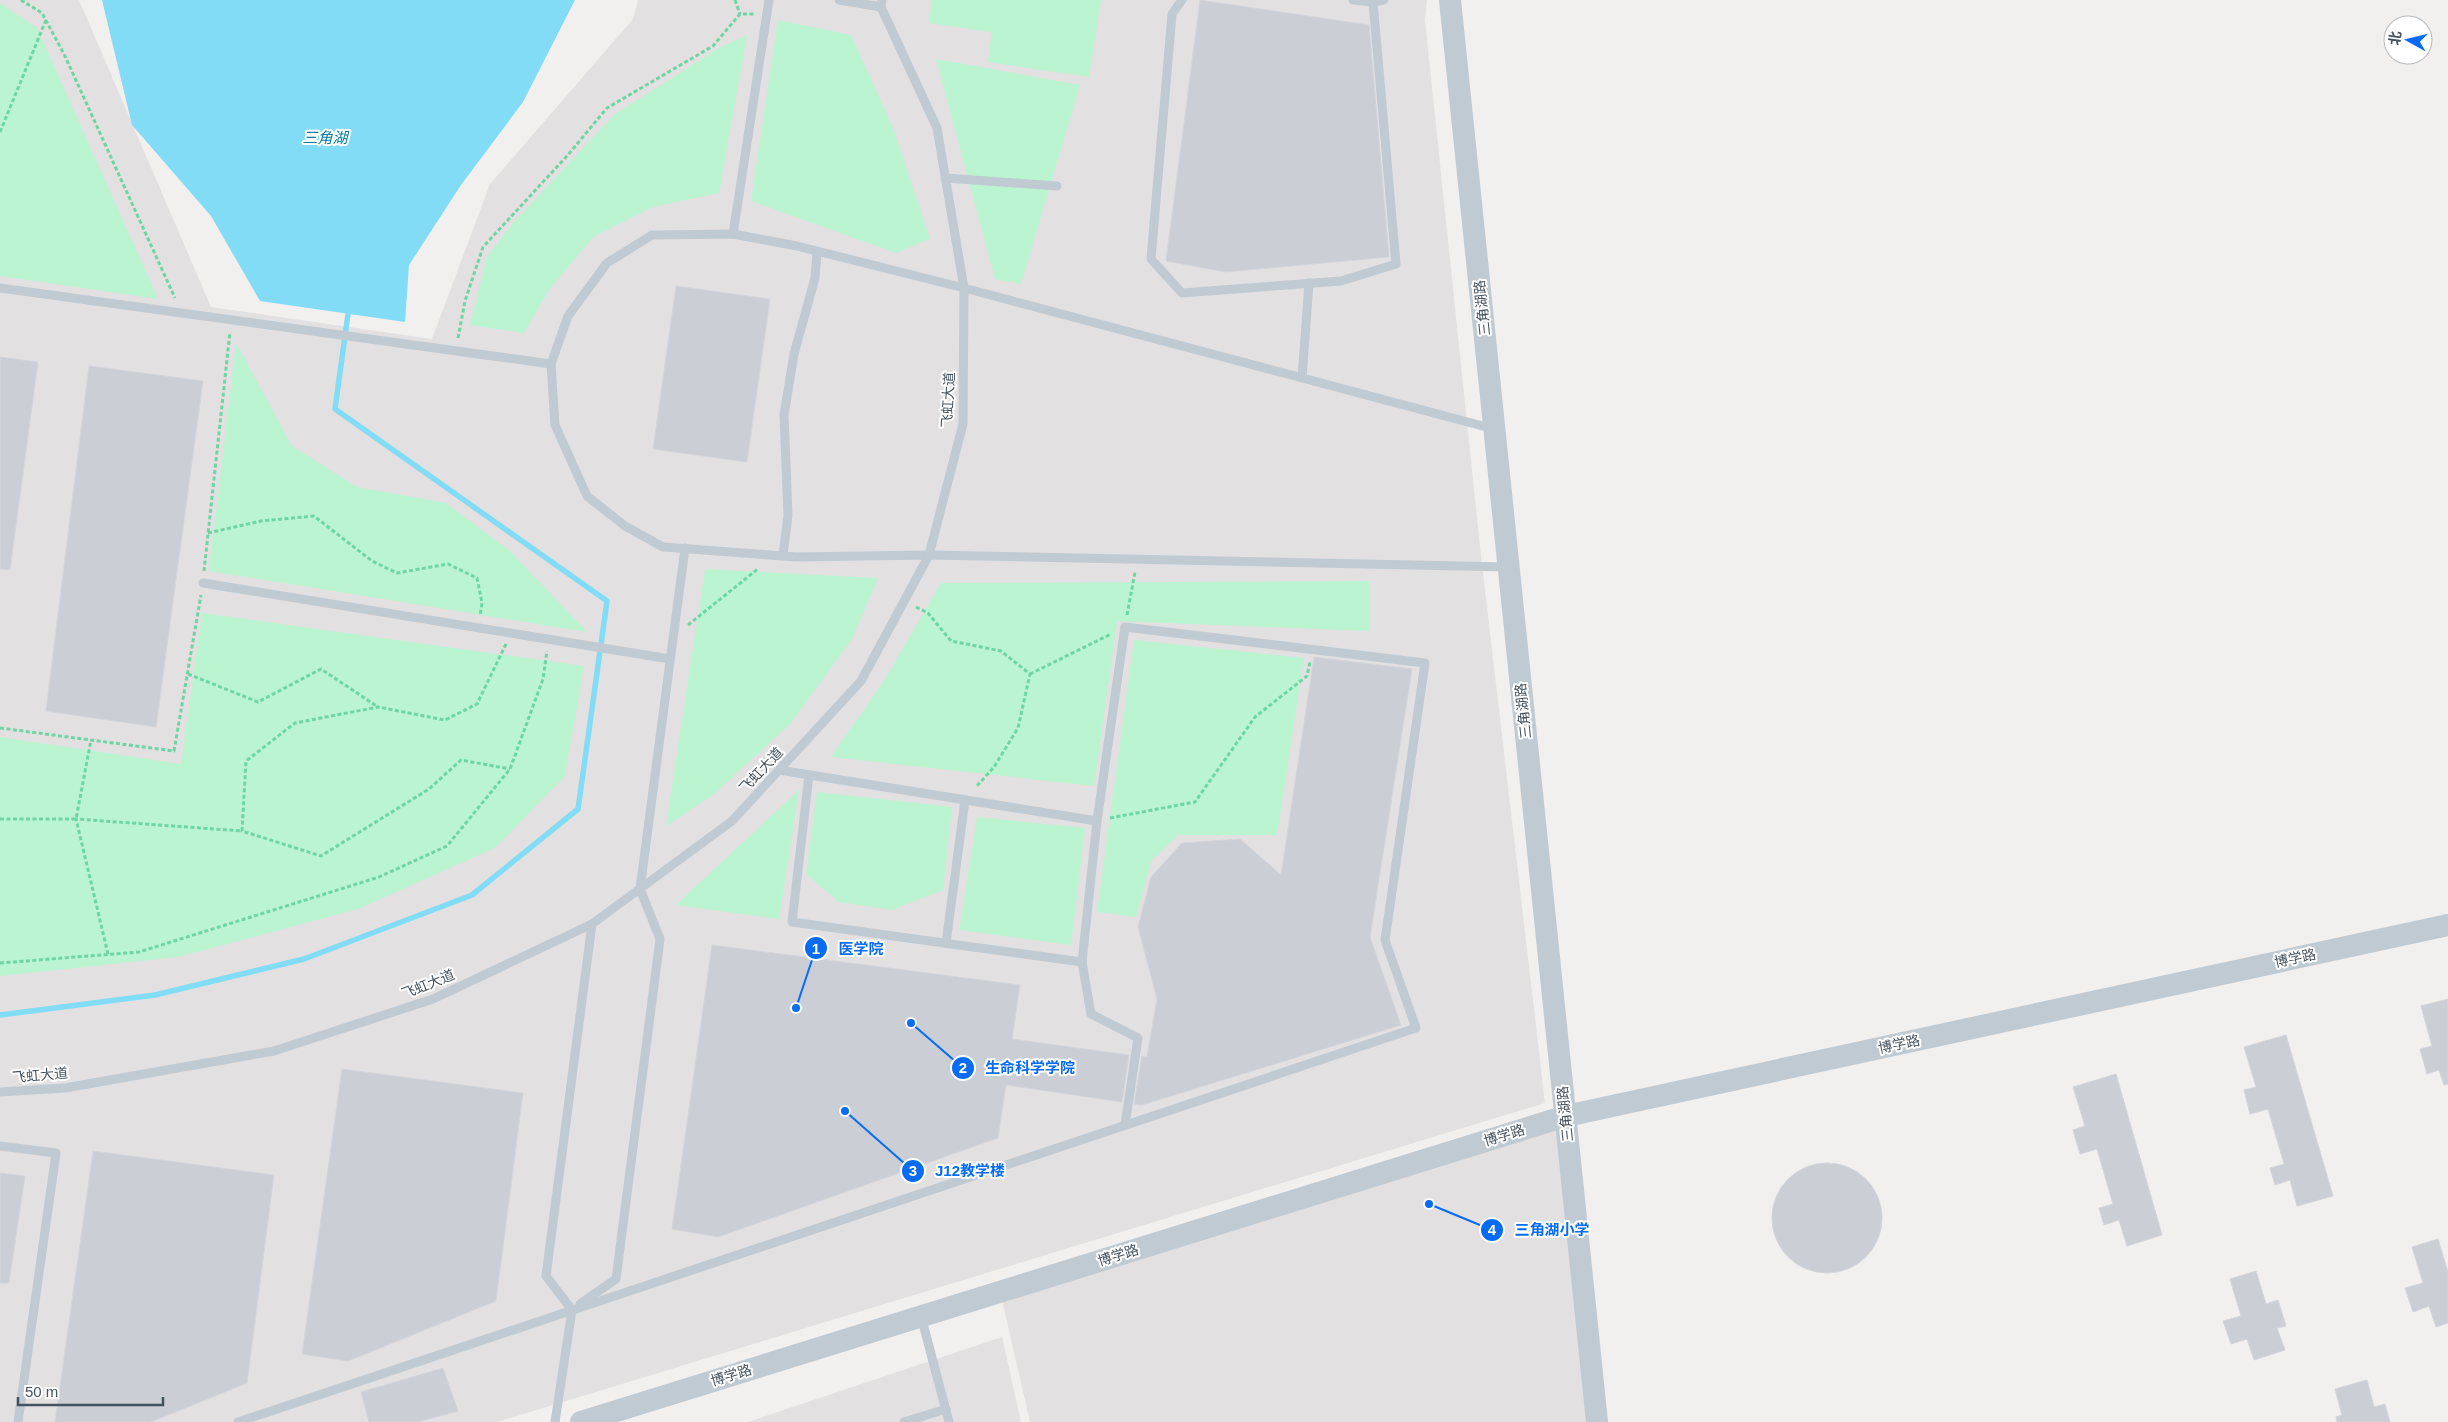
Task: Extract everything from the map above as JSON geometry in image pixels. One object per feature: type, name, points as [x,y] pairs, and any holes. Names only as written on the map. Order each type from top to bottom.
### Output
[{"type":"street","name":"三角湖路","points":[[1450,0],[1507,567],[1597,1422]]},
{"type":"street","name":"博学路","points":[[581,1422],[1566,1116],[2448,925]]},
{"type":"lane","points":[[732,234],[770,0]]},
{"type":"lane","points":[[839,0],[881,4]]},
{"type":"lane","points":[[1182,0],[1172,14],[1151,259],[1182,293],[1341,281],[1396,264],[1373,2]]},
{"type":"lane","points":[[1353,0],[1373,2],[1384,0]]},
{"type":"lane","name":"飞虹大道","points":[[0,1092],[65,1088],[274,1051],[433,999],[592,924],[732,822],[862,681],[929,555],[963,424],[964,288],[937,128],[881,4]]},
{"type":"lane","points":[[945,178],[1057,186]]},
{"type":"lane","points":[[1494,429],[964,288],[817,252],[732,234],[652,235],[606,263],[568,316],[551,364],[555,425],[587,496],[625,526],[663,547],[779,555],[929,555],[1507,567]]},
{"type":"lane","points":[[779,555],[788,516],[784,415],[794,354],[815,278],[817,252]]},
{"type":"lane","points":[[1302,378],[1309,283]]},
{"type":"lane","points":[[0,288],[551,364]]},
{"type":"lane","points":[[572,1310],[616,1280],[660,938],[640,889],[684,548]]},
{"type":"lane","points":[[203,583],[670,659]]},
{"type":"lane","points":[[238,1422],[1416,1028],[1385,940],[1425,663],[1125,627],[1097,821],[1082,962],[1091,1014],[1138,1038],[1125,1125]]},
{"type":"lane","points":[[779,770],[1097,821]]},
{"type":"lane","points":[[810,775],[792,922],[1082,962]]},
{"type":"lane","points":[[946,943],[965,800]]},
{"type":"lane","points":[[555,1422],[572,1310],[546,1276],[592,924]]},
{"type":"lane","points":[[0,1146],[56,1153],[18,1422]]},
{"type":"lane","points":[[921,1316],[950,1422]]},
{"type":"lane","points":[[904,1422],[946,1409]]},
{"type":"path","points":[[21,0],[42,13],[64,54],[181,313]]},
{"type":"path","points":[[735,0],[740,14]]},
{"type":"path","points":[[456,351],[465,301],[483,247],[567,156],[607,108],[713,46],[740,14],[767,14]]},
{"type":"path","points":[[0,132],[46,20]]},
{"type":"path","points":[[0,728],[174,752],[203,583],[231,320]]},
{"type":"path","points":[[208,533],[261,521],[314,516],[372,561],[397,573],[448,564],[477,578],[482,603],[478,628]]},
{"type":"path","points":[[672,638],[779,555]]},
{"type":"path","points":[[1030,674],[1125,627],[1137,559]]},
{"type":"path","points":[[904,602],[928,613],[951,641],[1001,651],[1030,674]]},
{"type":"path","points":[[242,831],[246,761],[295,723],[378,707],[445,720],[477,704],[502,654],[510,633]]},
{"type":"path","points":[[0,963],[139,952],[379,877],[447,846],[510,769],[543,679],[548,639]]},
{"type":"path","points":[[1097,821],[1195,802],[1255,717],[1308,676],[1312,649]]},
{"type":"path","points":[[188,674],[258,702],[321,669],[378,707]]},
{"type":"path","points":[[965,800],[994,768],[1018,728],[1030,674]]},
{"type":"path","points":[[91,740],[76,819],[108,954]]},
{"type":"path","points":[[0,819],[76,819],[242,831],[321,856],[429,789],[461,760],[510,769]]},
{"type":"shaded area","points":[[0,0],[79,0],[211,307],[432,339],[490,184],[633,19],[638,0],[1427,0],[1425,20],[1480,547],[1545,1103],[497,1422],[0,1422]]},
{"type":"shaded area","points":[[1566,1116],[1597,1422],[1030,1422],[1000,1291]]},
{"type":"shaded area","points":[[1002,1337],[1021,1422],[748,1422]]},
{"type":"green space","points":[[932,0],[1101,0],[1089,77],[988,62],[992,32],[929,23]]},
{"type":"green space","points":[[0,3],[37,28],[158,299],[0,276]]},
{"type":"green space","points":[[778,20],[851,35],[893,128],[930,239],[896,253],[751,201]]},
{"type":"green space","points":[[747,35],[719,193],[653,207],[593,237],[549,290],[524,333],[470,325],[487,257],[513,223],[615,114],[719,48]]},
{"type":"green space","points":[[936,59],[1080,85],[1021,284],[995,279]]},
{"type":"green space","points":[[236,343],[292,446],[357,487],[446,503],[509,550],[587,632],[209,571]]},
{"type":"green space","points":[[705,569],[878,578],[852,639],[790,724],[714,794],[666,826]]},
{"type":"green space","points":[[1369,581],[1369,631],[1117,621],[1094,786],[831,757],[885,679],[941,583]]},
{"type":"green space","points":[[202,613],[584,666],[565,776],[495,848],[358,909],[178,957],[0,976],[0,737],[181,764]]},
{"type":"green space","points":[[1134,640],[1304,658],[1277,835],[1178,835],[1151,861],[1136,917],[1097,912]]},
{"type":"green space","points":[[799,790],[779,919],[676,905]]},
{"type":"green space","points":[[817,792],[952,807],[943,890],[892,910],[839,902],[806,874]]},
{"type":"green space","points":[[977,817],[1085,828],[1071,945],[959,930]]},
{"type":"water","name":"三角湖","points":[[102,0],[575,0],[523,102],[461,185],[409,265],[405,322],[260,301],[211,216],[132,125]]},
{"type":"building","points":[[1200,0],[1369,25],[1389,257],[1226,272],[1166,261]]},
{"type":"building","points":[[676,286],[770,299],[747,462],[653,449]]},
{"type":"building","points":[[0,357],[38,362],[10,570],[0,569]]},
{"type":"building","points":[[89,366],[203,381],[156,727],[46,711]]},
{"type":"building","points":[[1314,657],[1412,669],[1370,937],[1401,1025],[1142,1105],[1134,1104],[1142,1056],[1147,1057],[1157,999],[1138,927],[1151,877],[1182,843],[1240,839],[1281,875]]},
{"type":"building","points":[[712,945],[1020,985],[1012,1039],[1129,1055],[1122,1102],[1006,1085],[998,1138],[718,1237],[672,1229]]},
{"type":"building","points":[[2448,999],[2448,1084],[2444,1085],[2439,1070],[2427,1074],[2420,1049],[2432,1046],[2421,1006]]},
{"type":"building","points":[[2286,1035],[2333,1196],[2297,1206],[2290,1180],[2275,1185],[2270,1168],[2284,1164],[2268,1109],[2250,1114],[2244,1090],[2256,1087],[2244,1047]]},
{"type":"building","points":[[342,1069],[523,1093],[496,1301],[348,1361],[302,1354]]},
{"type":"building","points":[[2116,1074],[2162,1235],[2127,1246],[2119,1220],[2104,1225],[2099,1208],[2113,1204],[2097,1149],[2080,1154],[2073,1130],[2085,1126],[2073,1087]]},
{"type":"building","points":[[93,1151],[274,1175],[247,1383],[151,1422],[55,1422]]},
{"type":"building","points":[[1827,1163],[1848,1167],[1866,1179],[1878,1197],[1882,1218],[1878,1239],[1866,1257],[1848,1269],[1827,1273],[1806,1269],[1788,1257],[1776,1239],[1772,1218],[1776,1197],[1788,1179],[1806,1167]]},
{"type":"building","points":[[0,1173],[25,1176],[9,1283],[0,1283]]},
{"type":"building","points":[[2438,1239],[2448,1272],[2448,1323],[2436,1327],[2429,1306],[2413,1312],[2405,1288],[2423,1283],[2412,1247]]},
{"type":"building","points":[[2256,1271],[2266,1304],[2278,1300],[2286,1326],[2277,1328],[2285,1350],[2254,1360],[2247,1339],[2231,1344],[2223,1321],[2241,1316],[2230,1279]]},
{"type":"building","points":[[443,1368],[458,1411],[418,1422],[369,1422],[361,1392]]},
{"type":"building","points":[[2367,1380],[2374,1407],[2385,1404],[2390,1422],[2337,1422],[2336,1417],[2342,1415],[2335,1389]]},
{"type":"waterway","points":[[0,1015],[155,995],[304,959],[472,895],[578,809],[607,601],[335,409],[348,314]]},
{"type":"place","name":"医学院","points":[[796,1008]]},
{"type":"place","name":"生命科学学院","points":[[911,1023]]},
{"type":"place","name":"J12教学楼","points":[[845,1111]]},
{"type":"place","name":"三角湖小学","points":[[1429,1204]]}]
